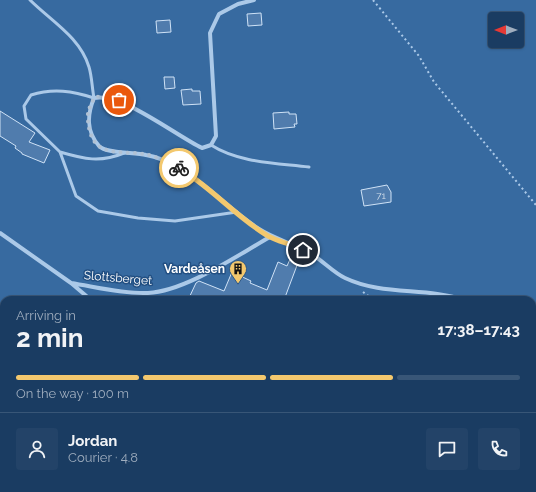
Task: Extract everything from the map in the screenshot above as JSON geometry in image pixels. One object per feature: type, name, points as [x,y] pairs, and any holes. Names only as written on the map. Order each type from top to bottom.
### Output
[{"type":"street","points":[[254,0],[238,4],[219,14],[210,33],[216,136],[211,144],[202,148],[119,100],[101,96],[94,98],[88,111],[89,127],[92,136],[100,147],[144,154],[160,158],[176,166],[198,179],[237,212],[270,237],[294,245],[312,255],[344,278],[375,288],[434,296]]},
{"type":"street","name":"Slottsberget","points":[[0,233],[72,283],[87,296]]},
{"type":"street","name":"Slottsberget","points":[[72,283],[147,293],[171,290],[206,273],[270,237]]},
{"type":"lane","points":[[30,0],[73,38],[82,51],[89,67],[94,98],[75,92],[45,90],[31,95],[24,106],[26,119],[60,152],[78,158],[94,160],[109,159],[127,152]]},
{"type":"lane","points":[[211,144],[222,152],[237,157],[309,167]]},
{"type":"lane","points":[[60,152],[76,196],[98,211],[138,218],[175,221],[237,212]]},
{"type":"path","points":[[373,0],[419,56],[434,82],[536,205]]},
{"type":"shaded area","points":[[0,0],[536,0],[536,296],[0,296]]},
{"type":"building","points":[[261,13],[262,25],[248,26],[247,14]]},
{"type":"building","points":[[170,20],[171,32],[157,33],[156,21]]},
{"type":"building","points":[[164,77],[174,77],[175,88],[165,89]]},
{"type":"building","points":[[192,89],[192,91],[200,91],[201,104],[183,105],[181,90]]},
{"type":"building","points":[[0,111],[35,133],[29,142],[50,150],[44,163],[22,154],[15,148],[16,146],[0,136]]},
{"type":"building","points":[[289,112],[289,114],[296,114],[297,124],[294,124],[295,127],[274,129],[273,113]]},
{"type":"building","points":[[387,185],[391,192],[391,202],[364,206],[361,190]]},
{"type":"building","points":[[291,257],[299,260],[286,296],[190,296],[196,283],[199,281],[224,291],[232,272],[251,281],[250,283],[267,290],[278,262],[287,266]]},
{"type":"way so far","points":[[119,100],[101,96],[94,98],[88,111],[89,127],[92,136],[100,147],[109,150],[144,154],[160,158],[179,168]]},
{"type":"place","name":"Vardeåsen","points":[[238,284]]},
{"type":"route","points":[[179,168],[198,179],[253,225],[270,237],[294,245],[303,250]]}]
